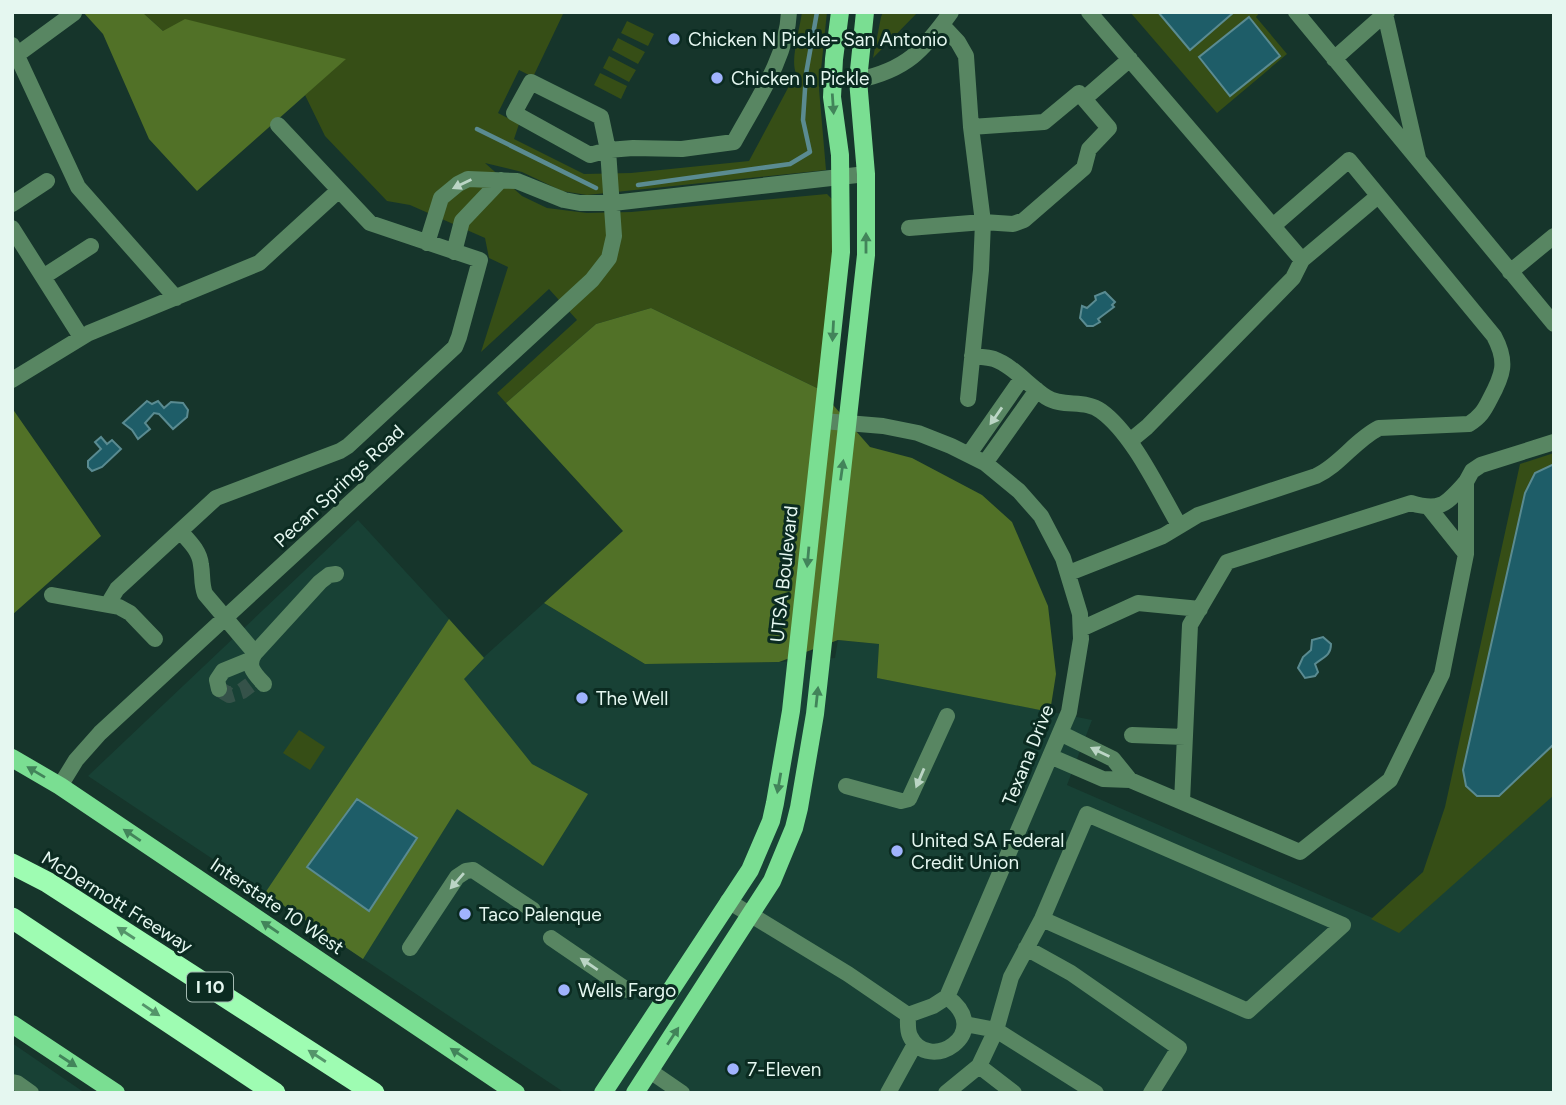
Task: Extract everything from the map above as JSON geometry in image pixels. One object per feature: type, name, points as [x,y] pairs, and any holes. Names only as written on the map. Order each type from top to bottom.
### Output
[{"type":"highway","points":[[12,849],[47,882]]},
{"type":"highway","name":"McDermott Freeway","points":[[12,864],[47,882],[374,1093]]},
{"type":"highway","name":"I 10","points":[[12,918],[275,1093]]},
{"type":"main road","name":"UTSA Boulevard","points":[[603,1093],[751,870],[771,821],[789,724],[841,252],[841,178],[832,97],[840,12]]},
{"type":"main road","points":[[635,1093],[772,881],[794,828],[820,670],[866,255],[866,174],[858,80],[865,12]]},
{"type":"main road","name":"Interstate 10 West","points":[[12,758],[60,786],[516,1093]]},
{"type":"main road","points":[[12,1024],[116,1093]]},
{"type":"street","points":[[608,150],[682,149],[734,142],[777,60],[789,25],[789,12]]},
{"type":"street","points":[[1089,12],[1302,260]]},
{"type":"street","points":[[1296,12],[1554,324]]},
{"type":"street","points":[[74,13],[15,49],[78,187],[176,298]]},
{"type":"street","points":[[1334,59],[1386,13],[1419,161]]},
{"type":"street","points":[[858,80],[884,75],[902,65],[928,43],[946,19],[966,56],[971,127],[984,222],[968,399]]},
{"type":"street","points":[[1084,99],[1130,59]]},
{"type":"street","name":"Pecan Springs Road","points":[[60,786],[76,760],[100,733],[592,280],[609,258],[614,236],[613,203],[608,150],[601,117],[531,82],[514,113],[590,155],[608,150]]},
{"type":"street","points":[[909,228],[984,222],[1013,224],[1024,220],[1084,168],[1089,149],[1109,128],[1079,93],[1044,121],[971,127]]},
{"type":"street","points":[[108,604],[117,589],[216,498],[340,451],[455,347],[480,260],[370,223],[278,125]]},
{"type":"street","points":[[1069,573],[1163,536],[1198,514],[1327,471],[1368,433],[1379,428],[1469,424],[1480,417],[1502,378],[1500,348],[1494,336],[1349,160],[1273,226]]},
{"type":"street","points":[[427,243],[441,198],[468,179],[517,181],[564,200],[613,203],[866,174]]},
{"type":"street","points":[[454,251],[462,221],[501,180]]},
{"type":"street","points":[[12,204],[47,181]]},
{"type":"street","points":[[12,380],[81,337],[259,263],[339,190]]},
{"type":"street","points":[[1130,441],[1147,427],[1293,278],[1302,260],[1378,196]]},
{"type":"street","points":[[436,213],[462,221]]},
{"type":"street","points":[[12,228],[81,337]]},
{"type":"street","points":[[1510,272],[1554,236]]},
{"type":"street","points":[[43,277],[90,246]]},
{"type":"street","points":[[972,356],[994,359],[1048,398],[1063,404],[1090,404],[1102,411],[1130,441],[1179,525]]},
{"type":"street","points":[[970,454],[1022,378]]},
{"type":"street","points":[[985,463],[1037,390]]},
{"type":"street","name":"Texana Drive","points":[[823,421],[883,426],[918,433],[985,463],[1019,491],[1041,516],[1069,573],[1080,614],[1076,678],[1062,734],[947,996]]},
{"type":"street","points":[[1430,509],[1448,502],[1472,471],[1480,465],[1554,442]]},
{"type":"street","points":[[1052,757],[1103,779],[1130,780],[1300,852],[1390,780],[1442,674],[1466,554],[1466,482]]},
{"type":"street","points":[[1182,802],[1190,625],[1227,562],[1411,503],[1430,509],[1466,554]]},
{"type":"street","points":[[180,531],[198,553],[205,594],[227,617],[252,657],[251,669],[257,682]]},
{"type":"street","points":[[219,689],[217,680],[223,671],[252,657],[320,582],[329,575],[337,574]]},
{"type":"street","points":[[52,595],[119,607],[130,613],[155,639]]},
{"type":"street","points":[[1081,629],[1138,603],[1200,609]]},
{"type":"street","points":[[796,667],[820,670]]},
{"type":"street","points":[[846,786],[901,801],[909,799],[947,716]]},
{"type":"street","points":[[1062,734],[1113,759],[1130,780]]},
{"type":"street","points":[[1132,735],[1185,737]]},
{"type":"street","points":[[946,1093],[979,1066],[996,1030],[1010,976],[1042,919],[1087,814],[1343,925],[1248,1011],[1042,919]]},
{"type":"street","points":[[410,948],[457,877],[466,871],[473,870],[533,910]]},
{"type":"street","points":[[728,901],[848,974],[908,1015]]},
{"type":"street","points":[[551,938],[627,990]]},
{"type":"street","points":[[1027,948],[1071,973],[1179,1048],[1151,1093]]},
{"type":"street","points":[[947,996],[962,1012],[965,1024],[963,1035],[954,1045],[943,1050],[926,1051],[915,1044],[909,1034],[908,1015],[933,1006],[947,996]]},
{"type":"street","points":[[965,1024],[996,1030],[1096,1093]]},
{"type":"street","points":[[888,1093],[915,1044]]},
{"type":"street","points":[[979,1066],[1014,1093]]},
{"type":"street","points":[[650,1071],[681,1092]]},
{"type":"street","points":[[12,1082],[31,1093]]},
{"type":"shaded area","points":[[358,520],[484,657],[544,603],[645,664],[779,662],[835,658],[838,640],[879,644],[878,678],[1092,720],[1067,785],[1391,926],[1554,781],[1554,1093],[565,1093],[88,776]]},
{"type":"shaded area","points":[[12,1043],[85,1093],[12,1093]]},
{"type":"green space","points":[[83,12],[142,12],[163,31],[185,19],[346,59],[197,191],[149,139],[103,34]]},
{"type":"green space","points":[[142,12],[564,12],[533,77],[519,70],[498,113],[519,124],[514,139],[584,174],[631,173],[749,161],[796,73],[795,53],[802,12],[827,12],[819,89],[826,170],[587,195],[562,191],[522,172],[485,163],[522,196],[547,208],[587,213],[631,212],[827,194],[832,199],[832,264],[819,389],[651,308],[596,324],[506,403],[497,393],[577,320],[549,289],[481,352],[508,267],[489,258],[485,238],[410,205],[387,201],[325,136],[305,95],[345,59],[163,31]]},
{"type":"green space","points":[[883,12],[918,12],[873,58],[881,17]]},
{"type":"green space","points":[[1130,12],[1260,12],[1256,17],[1287,54],[1217,113]]},
{"type":"green space","points":[[627,21],[654,34],[648,46],[621,33]]},
{"type":"green space","points":[[618,38],[645,52],[638,64],[612,50]]},
{"type":"green space","points":[[609,56],[636,70],[629,82],[603,68]]},
{"type":"green space","points":[[600,73],[627,86],[621,99],[594,85]]},
{"type":"green space","points":[[651,308],[819,389],[870,447],[912,458],[982,495],[1012,522],[1048,606],[1056,674],[1050,712],[877,678],[879,644],[838,640],[779,662],[645,664],[544,603],[623,531],[506,403],[596,324]]},
{"type":"green space","points":[[12,408],[101,536],[12,615]]},
{"type":"green space","points":[[1554,453],[1554,795],[1399,933],[1371,919],[1423,872],[1445,807],[1520,464]]},
{"type":"green space","points":[[449,619],[484,658],[464,679],[532,764],[588,794],[543,866],[457,809],[363,959],[265,893]]},
{"type":"green space","points":[[299,730],[325,747],[310,770],[283,753]]},
{"type":"water","points":[[1158,12],[1232,12],[1233,13],[1190,50]]},
{"type":"water","points":[[1249,17],[1280,56],[1230,96],[1199,57]]},
{"type":"water","points":[[1105,292],[1115,302],[1112,305],[1114,307],[1098,319],[1100,322],[1087,326],[1080,318],[1082,306],[1087,308],[1096,300],[1095,296]]},
{"type":"water","points":[[147,401],[152,404],[158,401],[164,408],[171,402],[183,403],[188,410],[187,417],[173,429],[159,414],[154,413],[145,423],[150,429],[138,439],[123,423]]},
{"type":"water","points":[[101,437],[107,444],[112,440],[121,449],[102,467],[92,471],[88,467],[88,461],[101,449],[95,442]]},
{"type":"water","points":[[1554,464],[1554,744],[1499,796],[1477,796],[1466,786],[1463,770],[1525,493],[1535,473]]},
{"type":"water","points":[[1323,637],[1331,644],[1330,651],[1315,664],[1318,672],[1315,676],[1305,678],[1298,668],[1303,657],[1311,650],[1312,640]]},
{"type":"water","points":[[357,799],[417,838],[369,911],[307,867]]},
{"type":"waterway","points":[[638,185],[790,164],[810,152],[803,120],[806,74],[817,12]]},
{"type":"waterway","points":[[477,129],[596,188]]},
{"type":"tunnel","points":[[219,689],[229,695],[250,685]]},
{"type":"place","name":"Chicken N Pickle- San Antonio","points":[[674,39]]},
{"type":"place","name":"Chicken n Pickle","points":[[717,78]]},
{"type":"place","name":"The Well","points":[[582,698]]},
{"type":"place","name":"United SA Federal Credit Union","points":[[897,851]]},
{"type":"place","name":"Taco Palenque","points":[[465,914]]},
{"type":"place","name":"Wells Fargo","points":[[564,990]]},
{"type":"place","name":"7-Eleven","points":[[733,1069]]}]
